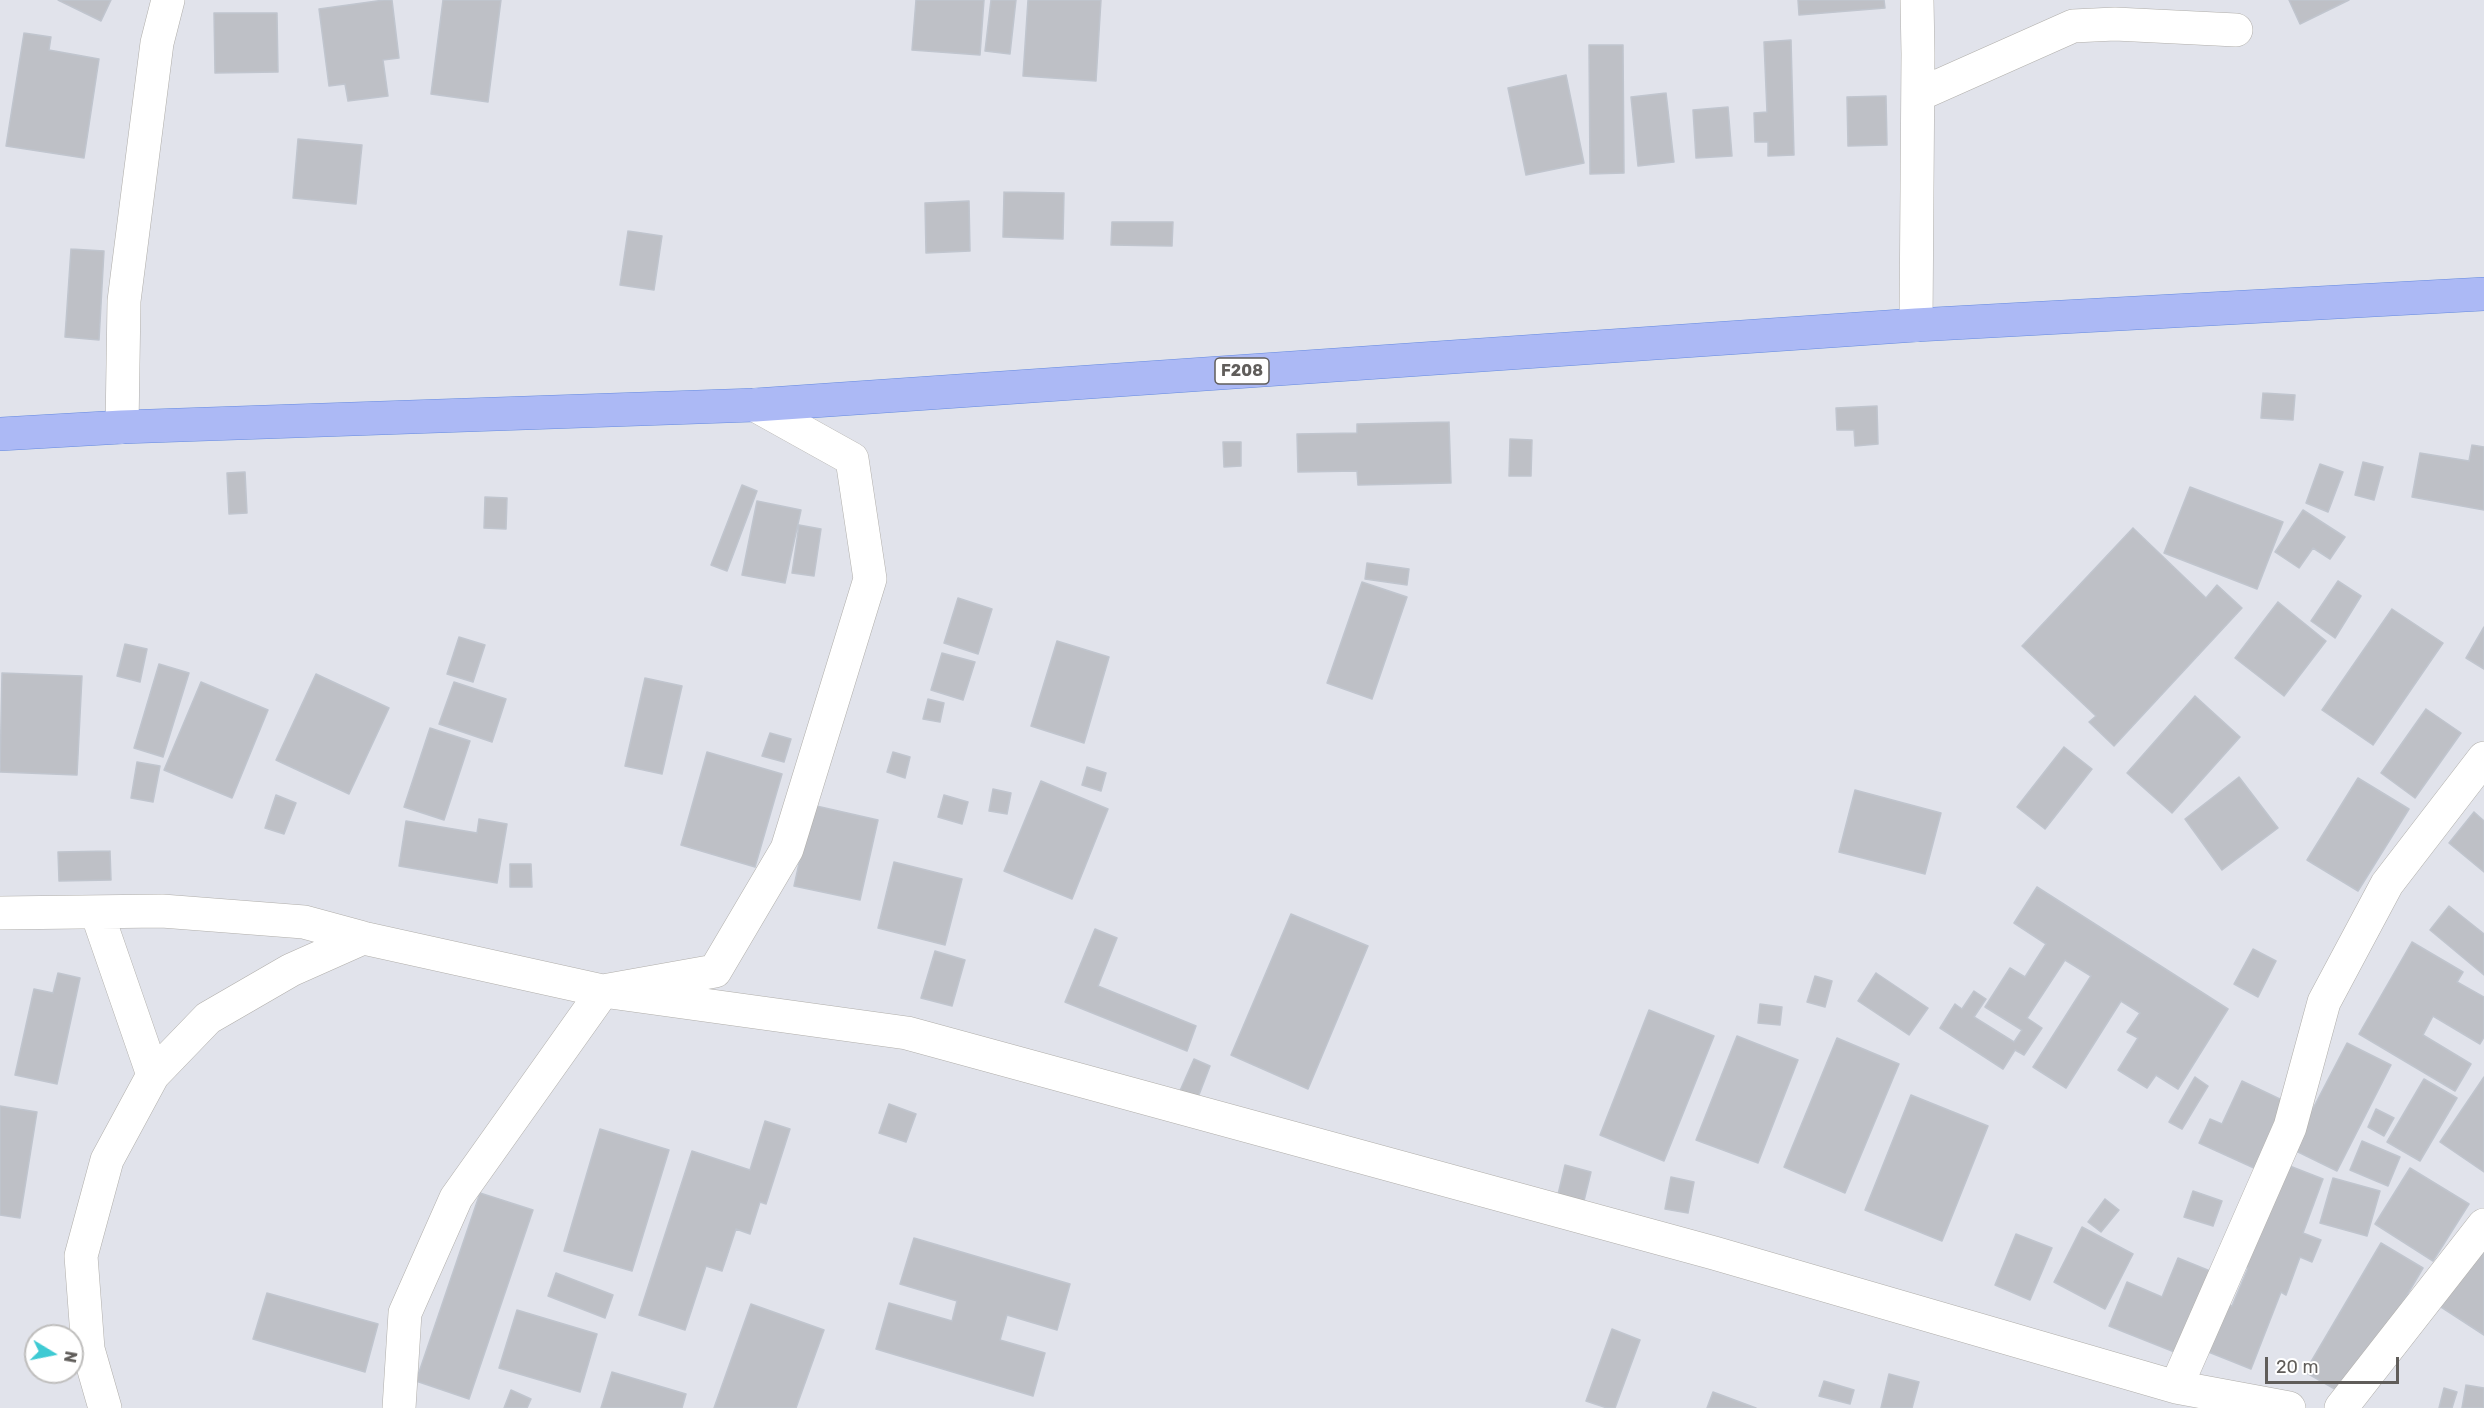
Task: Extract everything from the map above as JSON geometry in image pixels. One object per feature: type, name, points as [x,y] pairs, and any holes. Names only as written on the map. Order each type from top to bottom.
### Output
[{"type":"main road","name":"F208","points":[[0,434],[122,427],[755,405],[1917,325],[2484,294]]},
{"type":"street","points":[[122,427],[124,301],[157,43],[168,0]]},
{"type":"street","points":[[1917,0],[1917,325]]},
{"type":"street","points":[[1918,95],[2073,26],[2115,24],[2235,30]]},
{"type":"street","points":[[399,1408],[405,1313],[456,1197],[603,990],[715,971],[787,849],[870,579],[852,459],[755,405]]},
{"type":"street","points":[[2176,1387],[2290,1127],[2324,1002],[2387,884],[2484,758]]},
{"type":"street","points":[[0,913],[162,911],[304,922],[363,938],[603,990],[907,1033],[1714,1252],[2176,1387],[2245,1404],[2289,1408]]},
{"type":"street","points":[[97,913],[153,1075]]},
{"type":"street","points":[[105,1408],[88,1349],[81,1256],[107,1160],[153,1075],[208,1018],[291,970],[363,938]]},
{"type":"street","points":[[2341,1408],[2484,1225]]},
{"type":"building","points":[[58,0],[111,0],[101,21]]},
{"type":"building","points":[[392,0],[399,58],[383,60],[388,96],[348,101],[345,84],[329,86],[319,9]]},
{"type":"building","points":[[443,0],[501,0],[488,102],[431,94]]},
{"type":"building","points":[[916,0],[984,0],[980,55],[912,50]]},
{"type":"building","points":[[991,0],[1016,0],[1010,54],[985,51]]},
{"type":"building","points":[[1028,0],[1101,0],[1096,81],[1023,76]]},
{"type":"building","points":[[1798,0],[1884,0],[1885,8],[1799,15]]},
{"type":"building","points":[[2289,0],[2349,0],[2300,24]]},
{"type":"building","points":[[214,13],[277,13],[278,72],[215,73]]},
{"type":"building","points":[[24,33],[51,37],[49,50],[99,59],[84,158],[6,146]]},
{"type":"building","points":[[1791,40],[1794,155],[1768,156],[1768,142],[1755,142],[1754,113],[1767,112],[1764,42]]},
{"type":"building","points":[[1589,45],[1623,45],[1624,173],[1590,174]]},
{"type":"building","points":[[1566,75],[1584,163],[1526,175],[1508,88]]},
{"type":"building","points":[[1666,93],[1674,162],[1638,166],[1631,97]]},
{"type":"building","points":[[1886,96],[1887,145],[1848,146],[1847,97]]},
{"type":"building","points":[[1728,107],[1732,156],[1696,158],[1693,110]]},
{"type":"building","points":[[298,139],[362,145],[356,204],[293,198]]},
{"type":"building","points":[[1004,192],[1064,193],[1063,239],[1003,237]]},
{"type":"building","points":[[969,201],[970,251],[926,253],[925,203]]},
{"type":"building","points":[[1112,222],[1173,222],[1172,246],[1111,245]]},
{"type":"building","points":[[628,231],[662,236],[654,290],[620,285]]},
{"type":"building","points":[[71,249],[104,251],[99,340],[65,337]]},
{"type":"building","points":[[2263,393],[2295,395],[2293,420],[2261,418]]},
{"type":"building","points":[[1877,406],[1878,444],[1855,446],[1854,430],[1837,430],[1836,408]]},
{"type":"building","points":[[1449,422],[1451,483],[1358,485],[1357,471],[1298,472],[1297,434],[1357,433],[1357,424]]},
{"type":"building","points":[[1510,439],[1532,440],[1531,476],[1509,476]]},
{"type":"building","points":[[1223,442],[1241,442],[1241,466],[1224,467]]},
{"type":"building","points":[[2472,445],[2484,447],[2484,510],[2412,497],[2420,453],[2469,461]]},
{"type":"building","points":[[2363,462],[2383,467],[2374,500],[2355,495]]},
{"type":"building","points":[[2320,464],[2343,472],[2328,512],[2306,503]]},
{"type":"building","points":[[245,472],[247,513],[229,514],[227,473]]},
{"type":"building","points":[[742,485],[757,491],[727,571],[711,565]]},
{"type":"building","points":[[2190,487],[2283,522],[2257,589],[2164,553]]},
{"type":"building","points":[[485,497],[507,498],[506,529],[484,528]]},
{"type":"building","points":[[757,501],[801,510],[785,583],[742,575]]},
{"type":"building","points":[[2303,510],[2345,537],[2330,559],[2313,548],[2299,568],[2275,552]]},
{"type":"building","points":[[799,525],[821,529],[814,576],[792,573]]},
{"type":"building","points":[[2133,528],[2206,598],[2217,585],[2242,608],[2114,746],[2089,722],[2096,716],[2022,646]]},
{"type":"building","points":[[1367,563],[1409,569],[1407,585],[1365,579]]},
{"type":"building","points":[[2338,581],[2361,596],[2335,638],[2311,621]]},
{"type":"building","points":[[1362,582],[1407,597],[1372,699],[1327,683]]},
{"type":"building","points":[[958,598],[992,609],[978,654],[944,643]]},
{"type":"building","points":[[2278,602],[2326,641],[2284,696],[2235,658]]},
{"type":"building","points":[[2392,609],[2443,643],[2373,745],[2322,710]]},
{"type":"building","points":[[2484,627],[2484,669],[2466,658]]},
{"type":"building","points":[[459,637],[485,645],[473,682],[447,674]]},
{"type":"building","points":[[1057,641],[1109,657],[1084,743],[1031,726]]},
{"type":"building","points":[[125,644],[147,649],[140,682],[117,676]]},
{"type":"building","points":[[942,653],[975,662],[963,700],[931,690]]},
{"type":"building","points":[[159,664],[189,673],[163,757],[134,748]]},
{"type":"building","points":[[2,673],[82,676],[77,775],[0,772]]},
{"type":"building","points":[[316,674],[389,708],[349,794],[276,760]]},
{"type":"building","points":[[645,678],[682,686],[662,774],[625,766]]},
{"type":"building","points":[[201,682],[268,710],[232,798],[164,770]]},
{"type":"building","points":[[454,682],[506,699],[492,742],[439,724]]},
{"type":"building","points":[[2195,696],[2240,737],[2172,813],[2127,773]]},
{"type":"building","points":[[928,699],[944,703],[940,722],[923,719]]},
{"type":"building","points":[[2426,709],[2461,733],[2415,798],[2381,773]]},
{"type":"building","points":[[430,728],[470,741],[444,820],[404,807]]},
{"type":"building","points":[[770,733],[791,739],[784,762],[762,756]]},
{"type":"building","points":[[2064,747],[2092,769],[2045,829],[2017,807]]},
{"type":"building","points":[[707,752],[782,774],[755,867],[681,845]]},
{"type":"building","points":[[893,752],[910,757],[905,778],[887,772]]},
{"type":"building","points":[[137,762],[160,766],[153,802],[131,798]]},
{"type":"building","points":[[1087,767],[1106,773],[1101,791],[1082,785]]},
{"type":"building","points":[[2239,777],[2278,828],[2222,870],[2185,819]]},
{"type":"building","points":[[2358,778],[2409,809],[2358,891],[2307,860]]},
{"type":"building","points":[[1041,781],[1108,809],[1072,899],[1004,871]]},
{"type":"building","points":[[993,789],[1011,793],[1007,814],[989,811]]},
{"type":"building","points":[[1855,790],[1941,813],[1925,874],[1839,852]]},
{"type":"building","points":[[276,795],[296,803],[284,834],[265,828]]},
{"type":"building","points":[[944,795],[968,802],[962,824],[938,817]]},
{"type":"building","points":[[812,805],[878,820],[860,900],[794,886]]},
{"type":"building","points":[[2474,812],[2484,821],[2484,872],[2449,843]]},
{"type":"building","points":[[479,819],[507,824],[497,883],[399,866],[406,821],[477,833]]},
{"type":"building","points":[[110,851],[111,880],[59,881],[58,852]]},
{"type":"building","points":[[894,862],[962,879],[945,945],[878,928]]},
{"type":"building","points":[[510,864],[531,864],[532,887],[510,887]]},
{"type":"building","points":[[2037,887],[2228,1009],[2178,1089],[2156,1075],[2147,1088],[2118,1070],[2138,1038],[2127,1032],[2140,1013],[2121,1001],[2066,1088],[2033,1067],[2091,976],[2065,960],[2027,1018],[2042,1028],[2024,1055],[2015,1050],[2003,1069],[1940,1028],[1955,1004],[1962,1009],[1974,991],[1986,999],[1974,1017],[2014,1042],[2022,1030],[1985,1007],[2010,968],[2025,977],[2046,944],[2014,923]]},
{"type":"building","points":[[2449,906],[2484,934],[2484,975],[2430,930]]},
{"type":"building","points":[[1291,914],[1368,946],[1308,1089],[1231,1055]]},
{"type":"building","points":[[1095,929],[1117,938],[1098,986],[1196,1026],[1187,1051],[1065,1002]]},
{"type":"building","points":[[2412,942],[2463,972],[2457,982],[2484,997],[2484,1037],[2480,1044],[2433,1016],[2423,1035],[2471,1064],[2455,1091],[2359,1034]]},
{"type":"building","points":[[2253,949],[2276,961],[2258,997],[2234,984]]},
{"type":"building","points":[[935,951],[965,960],[952,1006],[921,998]]},
{"type":"building","points":[[58,973],[80,978],[57,1084],[15,1075],[34,989],[53,993]]},
{"type":"building","points":[[1876,973],[1928,1008],[1909,1035],[1858,1001]]},
{"type":"building","points":[[1815,976],[1832,981],[1825,1007],[1807,1002]]},
{"type":"building","points":[[1760,1004],[1782,1007],[1780,1025],[1758,1023]]},
{"type":"building","points":[[1649,1010],[1714,1036],[1664,1161],[1600,1135]]},
{"type":"building","points":[[1737,1036],[1798,1060],[1758,1163],[1696,1140]]},
{"type":"building","points":[[1837,1038],[1899,1064],[1845,1193],[1784,1167]]},
{"type":"building","points":[[2347,1043],[2391,1065],[2337,1171],[2292,1149]]},
{"type":"building","points":[[1194,1059],[1210,1066],[1197,1100],[1179,1093]]},
{"type":"building","points":[[2195,1077],[2208,1086],[2182,1129],[2169,1122]]},
{"type":"building","points":[[2484,1077],[2484,1172],[2440,1142]]},
{"type":"building","points":[[2424,1079],[2457,1098],[2420,1161],[2387,1142]]},
{"type":"building","points":[[2242,1081],[2284,1101],[2254,1168],[2199,1143],[2210,1119],[2222,1124]]},
{"type":"building","points":[[1911,1095],[1988,1126],[1942,1241],[1865,1210]]},
{"type":"building","points":[[889,1104],[916,1114],[906,1142],[879,1133]]},
{"type":"building","points":[[0,1106],[37,1112],[20,1218],[0,1215]]},
{"type":"building","points":[[2376,1109],[2394,1118],[2384,1136],[2368,1127]]},
{"type":"building","points":[[765,1121],[790,1129],[766,1204],[760,1202],[750,1234],[736,1229],[722,1271],[706,1266],[685,1330],[639,1315],[692,1151],[750,1170]]},
{"type":"building","points":[[600,1129],[669,1150],[632,1271],[564,1251]]},
{"type":"building","points":[[2362,1141],[2400,1157],[2388,1186],[2350,1170]]},
{"type":"building","points":[[2282,1163],[2323,1179],[2303,1233],[2321,1240],[2312,1262],[2300,1257],[2286,1295],[2281,1292],[2251,1369],[2206,1351],[2225,1304],[2232,1306],[2248,1268],[2236,1263]]},
{"type":"building","points":[[1565,1165],[1591,1172],[1582,1209],[1556,1203]]},
{"type":"building","points":[[2410,1168],[2469,1204],[2433,1261],[2375,1224]]},
{"type":"building","points":[[1671,1177],[1694,1182],[1688,1213],[1665,1209]]},
{"type":"building","points":[[2333,1178],[2380,1191],[2367,1236],[2320,1223]]},
{"type":"building","points":[[2193,1191],[2222,1201],[2213,1226],[2184,1217]]},
{"type":"building","points":[[480,1193],[533,1210],[469,1399],[416,1381]]},
{"type":"building","points":[[2105,1199],[2119,1210],[2101,1232],[2088,1222]]},
{"type":"building","points":[[2082,1227],[2133,1254],[2105,1309],[2054,1282]]},
{"type":"building","points":[[2016,1234],[2052,1248],[2030,1300],[1995,1285]]},
{"type":"building","points":[[914,1238],[1070,1284],[1057,1330],[1007,1315],[1000,1340],[1045,1353],[1033,1396],[876,1349],[889,1303],[952,1321],[957,1301],[900,1284]]},
{"type":"building","points":[[2484,1241],[2484,1335],[2441,1307]]},
{"type":"building","points":[[2381,1243],[2423,1268],[2347,1396],[2305,1372]]},
{"type":"building","points":[[2178,1258],[2215,1273],[2182,1355],[2109,1326],[2127,1282],[2162,1297]]},
{"type":"building","points":[[556,1273],[613,1295],[605,1318],[548,1296]]},
{"type":"building","points":[[267,1293],[378,1324],[365,1372],[253,1339]]},
{"type":"building","points":[[751,1304],[824,1330],[796,1408],[714,1408]]},
{"type":"building","points":[[517,1310],[597,1334],[580,1392],[499,1368]]},
{"type":"building","points":[[1612,1329],[1640,1340],[1615,1408],[1607,1408],[1586,1401]]},
{"type":"building","points":[[612,1372],[686,1394],[682,1408],[601,1408]]},
{"type":"building","points":[[1889,1374],[1919,1382],[1912,1408],[1881,1408]]},
{"type":"building","points":[[1824,1381],[1854,1390],[1850,1404],[1819,1396]]},
{"type":"building","points":[[2466,1385],[2484,1388],[2484,1408],[2462,1408]]},
{"type":"building","points":[[2444,1388],[2457,1392],[2452,1408],[2439,1408]]},
{"type":"building","points":[[511,1390],[531,1399],[527,1408],[504,1408]]},
{"type":"building","points":[[1713,1392],[1756,1408],[1707,1408]]}]
